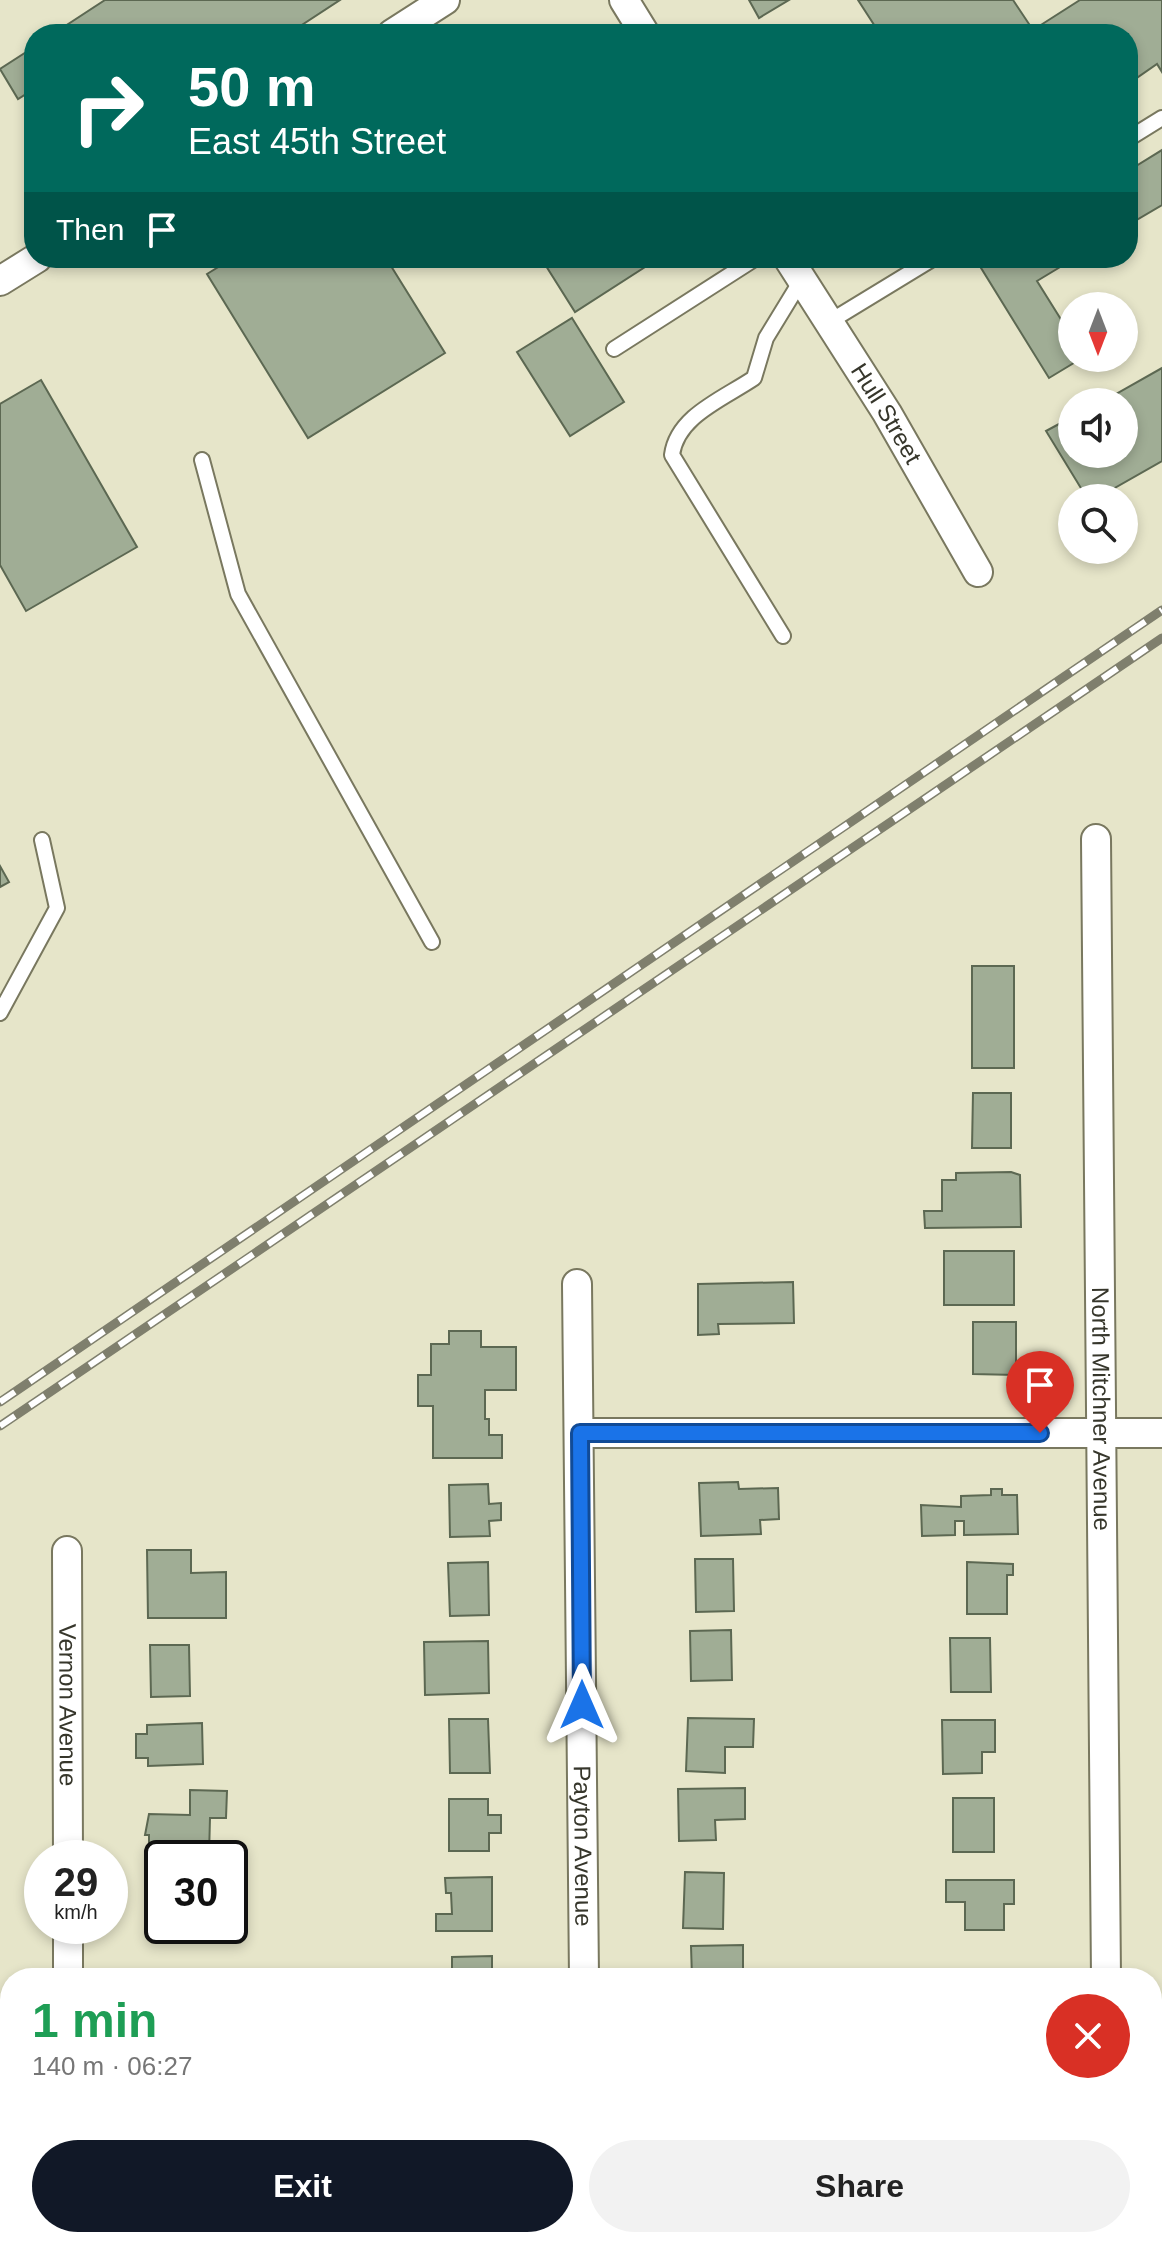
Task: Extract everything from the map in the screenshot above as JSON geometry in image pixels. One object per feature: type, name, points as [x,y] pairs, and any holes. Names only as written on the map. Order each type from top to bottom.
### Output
[{"type":"street","points":[[408,24],[445,0]]},
{"type":"street","points":[[624,0],[639,24]]},
{"type":"street","points":[[0,281],[24,266]]},
{"type":"street","name":"Hull Street","points":[[795,269],[887,413],[978,572]]},
{"type":"street","name":"North Mitchner Avenue","points":[[1096,839],[1106,1968]]},
{"type":"street","name":"Payton Avenue","points":[[577,1284],[584,1968]]},
{"type":"street","points":[[580,1433],[1162,1433]]},
{"type":"street","name":"Vernon Avenue","points":[[67,1551],[68,1840]]},
{"type":"street","points":[[68,1944],[68,1968]]},
{"type":"lane","points":[[1138,133],[1162,118]]},
{"type":"lane","points":[[614,349],[740,268]]},
{"type":"lane","points":[[829,322],[918,268]]},
{"type":"lane","points":[[783,636],[672,455],[675,438],[683,425],[754,378],[766,338],[795,269]]},
{"type":"lane","points":[[202,460],[238,594],[432,942]]},
{"type":"lane","points":[[0,1013],[57,908],[42,840]]},
{"type":"building","points":[[105,0],[340,0],[303,24],[68,24]]},
{"type":"building","points":[[749,0],[789,0],[759,18]]},
{"type":"building","points":[[858,0],[1013,0],[1029,24],[874,24]]},
{"type":"building","points":[[1080,0],[1162,0],[1162,72],[1157,64],[1138,77],[1138,24],[1042,24]]},
{"type":"building","points":[[24,53],[24,95],[18,99],[0,69]]},
{"type":"building","points":[[1162,150],[1162,205],[1138,219],[1138,165]]},
{"type":"building","points":[[217,268],[392,268],[445,353],[308,438],[207,274]]},
{"type":"building","points":[[547,268],[643,268],[575,312]]},
{"type":"building","points":[[981,268],[1058,268],[1037,281],[1058,315],[1059,372],[1049,378]]},
{"type":"building","points":[[572,318],[624,402],[570,436],[517,352]]},
{"type":"building","points":[[1162,368],[1162,461],[1122,484],[1078,484],[1069,468],[1138,468],[1138,388],[1127,388]]},
{"type":"building","points":[[41,380],[137,547],[26,611],[0,565],[0,404]]},
{"type":"building","points":[[1058,425],[1058,451],[1046,431]]},
{"type":"building","points":[[0,866],[9,882],[0,887]]},
{"type":"building","points":[[972,966],[1014,966],[1014,1068],[972,1068]]},
{"type":"building","points":[[973,1093],[1011,1093],[1011,1148],[972,1148]]},
{"type":"building","points":[[1011,1172],[1020,1175],[1021,1227],[925,1228],[924,1211],[942,1211],[942,1180],[956,1180],[956,1173]]},
{"type":"building","points":[[944,1251],[1014,1251],[1014,1305],[944,1305]]},
{"type":"building","points":[[793,1282],[794,1323],[718,1324],[719,1334],[698,1335],[698,1284]]},
{"type":"building","points":[[973,1322],[1016,1322],[1016,1375],[973,1374]]},
{"type":"building","points":[[449,1331],[481,1331],[481,1347],[516,1347],[516,1390],[485,1390],[485,1419],[489,1419],[489,1435],[502,1435],[502,1458],[433,1458],[433,1406],[418,1406],[418,1375],[431,1375],[431,1344],[449,1344]]},
{"type":"building","points":[[738,1482],[739,1489],[778,1488],[779,1519],[760,1520],[761,1534],[701,1536],[699,1483]]},
{"type":"building","points":[[488,1484],[489,1504],[501,1503],[501,1520],[489,1521],[490,1536],[450,1537],[449,1485]]},
{"type":"building","points":[[991,1489],[1002,1489],[1002,1495],[1017,1495],[1018,1534],[964,1535],[964,1521],[955,1521],[955,1535],[922,1536],[921,1505],[961,1507],[961,1496],[991,1495]]},
{"type":"building","points":[[147,1550],[191,1550],[191,1573],[226,1572],[226,1618],[148,1618]]},
{"type":"building","points":[[695,1559],[733,1559],[734,1611],[696,1612]]},
{"type":"building","points":[[488,1562],[489,1615],[450,1616],[448,1563]]},
{"type":"building","points":[[967,1562],[1013,1564],[1013,1575],[1007,1575],[1007,1614],[967,1614]]},
{"type":"building","points":[[731,1630],[732,1680],[691,1681],[690,1631]]},
{"type":"building","points":[[950,1638],[990,1638],[991,1692],[951,1692]]},
{"type":"building","points":[[488,1641],[489,1693],[425,1695],[424,1642]]},
{"type":"building","points":[[150,1645],[189,1645],[190,1696],[151,1697]]},
{"type":"building","points":[[688,1718],[754,1719],[753,1747],[725,1747],[725,1773],[686,1771]]},
{"type":"building","points":[[449,1719],[488,1719],[490,1773],[450,1773]]},
{"type":"building","points":[[942,1720],[995,1720],[995,1752],[982,1752],[982,1773],[943,1774]]},
{"type":"building","points":[[202,1723],[203,1764],[148,1766],[148,1758],[136,1758],[136,1734],[147,1734],[147,1725]]},
{"type":"building","points":[[745,1788],[745,1819],[715,1820],[716,1840],[679,1841],[678,1789]]},
{"type":"building","points":[[190,1790],[227,1791],[226,1818],[210,1818],[209,1840],[149,1840],[149,1835],[145,1835],[149,1814],[190,1815]]},
{"type":"building","points":[[953,1798],[994,1798],[994,1852],[953,1852]]},
{"type":"building","points":[[449,1799],[488,1799],[488,1815],[501,1815],[501,1833],[489,1833],[489,1851],[449,1851]]},
{"type":"building","points":[[685,1872],[724,1873],[723,1929],[683,1928]]},
{"type":"building","points":[[492,1877],[492,1931],[436,1931],[436,1914],[452,1914],[451,1893],[446,1893],[445,1878]]},
{"type":"building","points":[[946,1880],[1014,1880],[1014,1904],[1004,1904],[1004,1930],[965,1930],[965,1902],[946,1902]]},
{"type":"building","points":[[743,1945],[743,1968],[692,1968],[691,1946]]},
{"type":"building","points":[[492,1956],[492,1968],[452,1968],[452,1957]]},
{"type":"railway","points":[[0,1402],[1162,610]]},
{"type":"railway","points":[[0,1426],[1162,638]]},
{"type":"route","points":[[582,1705],[580,1433],[1040,1433]]}]
